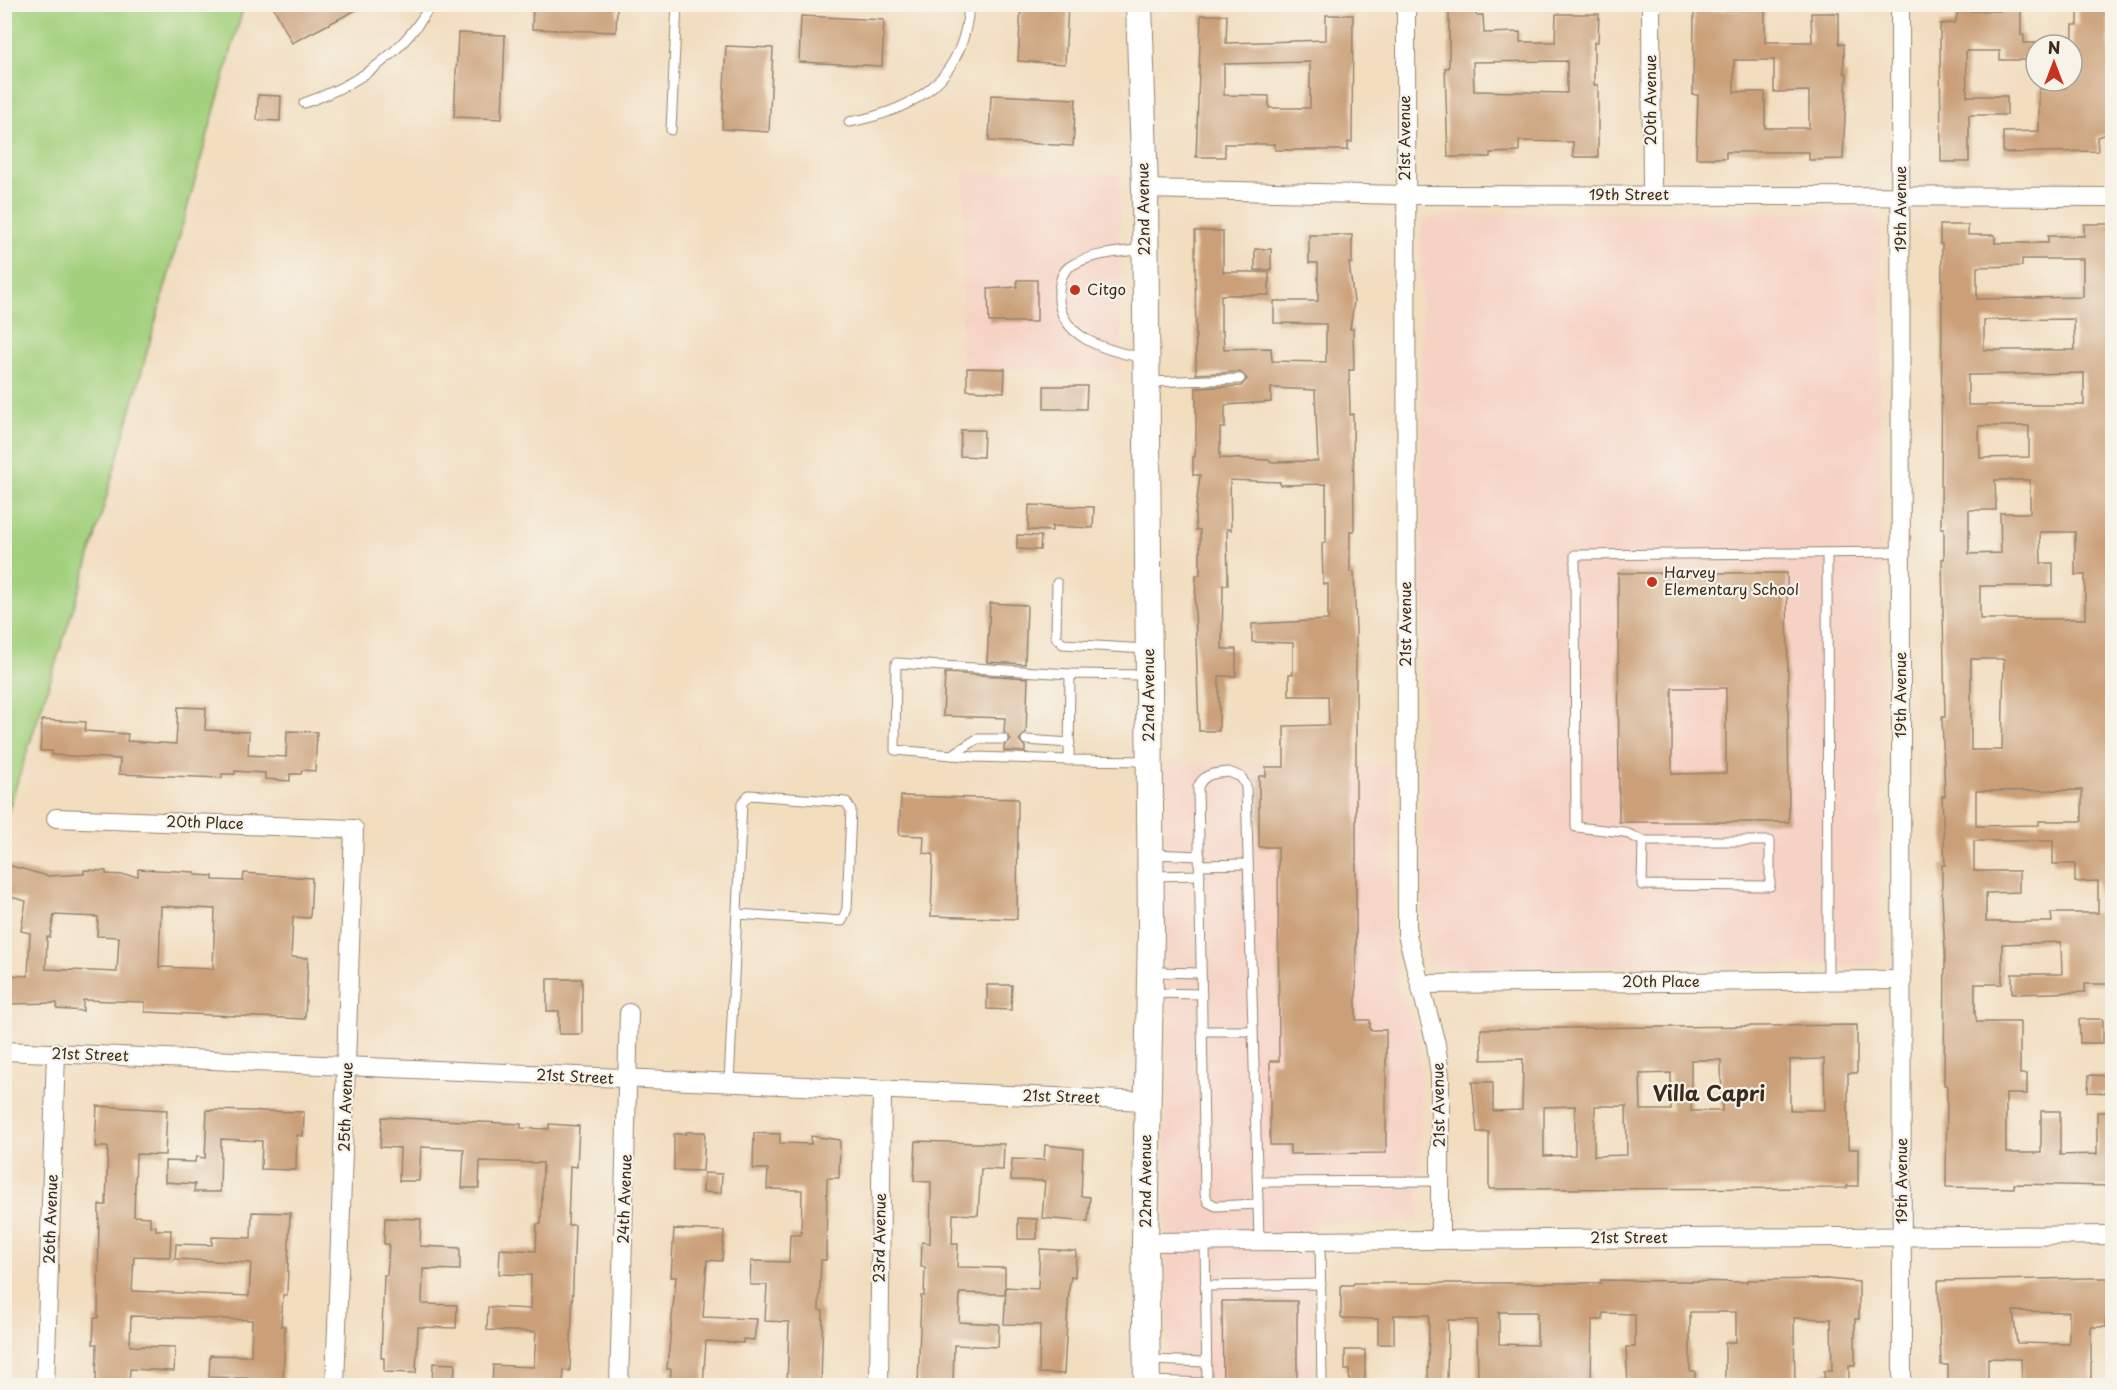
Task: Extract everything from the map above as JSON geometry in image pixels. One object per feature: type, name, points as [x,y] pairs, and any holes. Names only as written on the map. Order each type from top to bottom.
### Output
[{"type":"street","name":"22nd Avenue","points":[[1139,4],[1145,249],[1149,675],[1150,865],[1145,1242],[1147,1375]]},
{"type":"street","name":"21st Avenue","points":[[1406,4],[1404,195],[1407,935],[1432,1024],[1440,1076],[1440,1239]]},
{"type":"street","name":"20th Avenue","points":[[1651,4],[1652,195]]},
{"type":"street","name":"19th Avenue","points":[[1900,4],[1902,1386]]},
{"type":"street","name":"19th Street","points":[[1144,189],[1404,195],[2112,197]]},
{"type":"street","name":"20th Place","points":[[56,818],[354,829]]},
{"type":"street","name":"25th Avenue","points":[[335,1386],[354,829]]},
{"type":"street","name":"20th Place","points":[[1420,984],[1902,980]]},
{"type":"street","name":"24th Avenue","points":[[619,1386],[629,1013]]},
{"type":"street","name":"21st Street","points":[[4,1052],[1146,1101]]},
{"type":"street","name":"26th Avenue","points":[[45,1386],[56,1053]]},
{"type":"street","name":"23rd Avenue","points":[[879,1386],[882,1090]]},
{"type":"street","name":"21st Street","points":[[1145,1242],[2112,1235]]},
{"type":"lane","points":[[304,103],[339,91],[368,72],[405,43],[431,4]]},
{"type":"lane","points":[[671,130],[677,4]]},
{"type":"lane","points":[[849,122],[878,117],[907,104],[936,84],[957,58],[968,26],[969,4]]},
{"type":"lane","points":[[1145,249],[1110,254],[1069,267],[1062,275],[1058,305],[1070,327],[1086,340],[1112,351],[1146,371],[1240,379]]},
{"type":"lane","points":[[1643,841],[1642,885],[1770,886],[1770,841],[1643,841],[1624,832],[1576,827],[1575,555],[1901,552]]},
{"type":"lane","points":[[1827,553],[1828,981]]},
{"type":"lane","points":[[1057,584],[1056,637],[1063,644],[1148,649]]},
{"type":"lane","points":[[1149,675],[1070,674],[896,663],[895,750],[952,755],[1149,761]]},
{"type":"lane","points":[[1069,760],[1070,674]]},
{"type":"lane","points":[[952,755],[976,739],[1004,739]]},
{"type":"lane","points":[[1026,740],[1070,743]]},
{"type":"lane","points":[[1258,1204],[1216,1206],[1208,1202],[1205,1193],[1198,787],[1202,780],[1211,774],[1229,772],[1241,777],[1246,786],[1258,1182],[1259,1241]]},
{"type":"lane","points":[[729,1084],[742,803],[749,795],[846,802],[851,810],[847,909],[842,921],[737,914]]},
{"type":"lane","points":[[1150,865],[1248,864]]},
{"type":"lane","points":[[1150,865],[1200,865]]},
{"type":"lane","points":[[1149,982],[1202,973]]},
{"type":"lane","points":[[1149,982],[1202,994]]},
{"type":"lane","points":[[1202,1031],[1253,1031]]},
{"type":"lane","points":[[1258,1182],[1440,1182]]},
{"type":"lane","points":[[1320,1240],[1322,1386]]},
{"type":"lane","points":[[1147,1375],[1207,1384],[1205,1241]]},
{"type":"lane","points":[[1205,1286],[1321,1284]]},
{"type":"lane","points":[[1147,1375],[1206,1362]]},
{"type":"shaded area","points":[[964,172],[1120,174],[1121,370],[961,369]]},
{"type":"shaded area","name":"Harvey Elementary School","points":[[1873,212],[1879,217],[1881,227],[1881,957],[1878,963],[1867,965],[1450,967],[1430,962],[1425,953],[1423,935],[1421,229],[1425,220],[1441,214]]},
{"type":"shaded area","points":[[1165,762],[1391,763],[1392,949],[1398,988],[1420,1039],[1420,1210],[1418,1218],[1412,1222],[1313,1223],[1313,1385],[1167,1385]]},
{"type":"green space","points":[[5,4],[244,5],[88,563],[5,820]]},
{"type":"building","points":[[272,4],[368,4],[292,43]]},
{"type":"building","points":[[533,4],[617,4],[616,32],[532,29]]},
{"type":"building","points":[[1021,4],[1068,4],[1065,64],[1018,61]]},
{"type":"building","points":[[1449,4],[1476,4],[1476,15],[1483,15],[1484,33],[1520,32],[1520,42],[1555,42],[1556,14],[1599,14],[1598,42],[1594,42],[1594,85],[1598,85],[1598,157],[1573,157],[1573,142],[1519,141],[1519,152],[1490,153],[1490,157],[1448,157],[1445,68],[1449,68]],"holes":[[[1567,61],[1567,93],[1474,91],[1473,62]]]},
{"type":"building","points":[[1741,4],[1765,4],[1765,42],[1812,42],[1811,13],[1839,13],[1839,44],[1844,44],[1844,73],[1847,73],[1843,159],[1809,160],[1809,152],[1726,152],[1726,158],[1696,158],[1698,95],[1693,95],[1694,11],[1741,10]],"holes":[[[1734,60],[1774,60],[1774,92],[1809,91],[1809,128],[1765,128],[1765,92],[1734,92]]]},
{"type":"building","points":[[2000,4],[2021,4],[2024,60],[2000,60],[2000,51],[1966,51],[1967,96],[2007,96],[2007,115],[1969,115],[1969,162],[1941,162],[1940,24],[1955,23],[1958,11],[2000,11]]},
{"type":"building","points":[[2078,4],[2108,4],[2111,133],[2097,137],[2098,151],[2003,153],[2003,132],[2039,131],[2039,93],[2084,93],[2084,33],[2073,33],[2073,25],[2078,25]]},
{"type":"building","points":[[1201,15],[1227,15],[1226,43],[1326,40],[1326,15],[1353,15],[1352,142],[1348,142],[1348,150],[1275,150],[1275,144],[1225,144],[1225,157],[1196,157]],"holes":[[[1310,62],[1310,108],[1269,108],[1269,96],[1224,95],[1224,64]]]},
{"type":"building","points":[[801,16],[884,20],[882,66],[799,62]]},
{"type":"building","points":[[458,33],[505,35],[502,119],[454,117]]},
{"type":"building","points":[[726,46],[773,48],[769,132],[722,129]]},
{"type":"building","points":[[258,95],[281,96],[280,121],[257,120]]},
{"type":"building","points":[[991,95],[1076,99],[1073,146],[989,141]]},
{"type":"building","points":[[2084,224],[2112,224],[2110,365],[2112,424],[2112,984],[2085,984],[2085,992],[2012,994],[2012,974],[2062,974],[2061,942],[2002,944],[2002,984],[1975,984],[1975,1014],[1977,1022],[2020,1022],[2020,1074],[2027,1074],[2027,1094],[2006,1094],[2006,1153],[2041,1153],[2041,1111],[2060,1111],[2060,1155],[2097,1154],[2097,1112],[2112,1112],[2112,1186],[2014,1184],[2014,1188],[1946,1187],[1947,1085],[1944,1085],[1945,952],[1942,899],[1942,865],[1945,865],[1942,796],[1945,796],[1942,717],[1945,717],[1942,559],[1944,559],[1944,528],[1941,528],[1942,244],[1940,244],[1940,225],[1968,225],[1968,235],[1995,235],[1995,243],[2048,243],[2048,236],[2084,236]],"holes":[[[2022,259],[2083,259],[2083,297],[1977,299],[1977,267],[2022,266]],[[2074,319],[2075,350],[1984,350],[1984,320]],[[2084,373],[2084,405],[1968,405],[1968,375]],[[1979,426],[2029,426],[2029,457],[1980,458]],[[1995,480],[2030,480],[2030,513],[2000,513],[2001,553],[1969,554],[1969,510],[1996,510]],[[2040,532],[2075,532],[2075,575],[2085,575],[2085,619],[1980,619],[1980,586],[2053,586],[2053,563],[2041,563]],[[1971,659],[2004,659],[2002,750],[1971,750]],[[2082,790],[2082,821],[2039,821],[2039,825],[1976,826],[1976,791]],[[1974,841],[2053,841],[2053,864],[2075,864],[2075,882],[2098,881],[2098,913],[2051,913],[2052,922],[1986,922],[1986,893],[2019,892],[2019,871],[1974,871]]]},
{"type":"building","points":[[1195,231],[1223,231],[1223,272],[1269,272],[1269,295],[1221,295],[1221,331],[1223,331],[1224,349],[1271,348],[1272,361],[1326,362],[1326,324],[1274,323],[1274,301],[1318,301],[1318,263],[1309,263],[1309,235],[1352,235],[1352,263],[1349,263],[1354,302],[1350,329],[1353,329],[1354,370],[1349,370],[1350,415],[1353,414],[1354,531],[1350,531],[1350,572],[1354,572],[1356,632],[1356,1020],[1370,1020],[1370,1030],[1386,1030],[1386,1153],[1290,1154],[1290,1145],[1270,1145],[1270,1061],[1279,1061],[1278,847],[1259,847],[1259,776],[1266,776],[1266,767],[1284,767],[1284,726],[1329,725],[1328,696],[1289,696],[1289,674],[1293,674],[1293,643],[1252,642],[1252,624],[1328,620],[1328,584],[1323,584],[1322,543],[1326,542],[1326,484],[1280,485],[1280,482],[1230,480],[1231,530],[1227,529],[1228,585],[1223,585],[1222,649],[1236,649],[1236,676],[1219,676],[1219,731],[1199,731],[1195,607],[1196,575],[1200,575],[1200,530],[1196,530],[1195,516],[1200,475],[1193,475],[1196,388],[1241,386],[1247,379],[1240,372],[1196,374]],"holes":[[[1271,388],[1315,390],[1318,461],[1270,462],[1270,460],[1220,458],[1220,428],[1225,428],[1225,405],[1271,402]]]},
{"type":"building","points":[[1255,249],[1271,249],[1271,270],[1255,270]]},
{"type":"building","points":[[1017,280],[1037,280],[1037,322],[989,322],[988,289],[1017,287]]},
{"type":"building","points":[[967,368],[1005,369],[1004,392],[967,390]]},
{"type":"building","points":[[1044,386],[1087,386],[1086,409],[1044,409]]},
{"type":"building","points":[[961,430],[984,430],[983,457],[960,456]]},
{"type":"building","points":[[1029,505],[1094,507],[1093,528],[1052,526],[1052,531],[1028,530]]},
{"type":"building","points":[[1017,535],[1041,536],[1040,550],[1017,549]]},
{"type":"building","name":"Harvey Elementary School","points":[[1618,573],[1787,573],[1789,822],[1619,822]],"holes":[[[1672,688],[1726,688],[1726,773],[1672,774]]]},
{"type":"building","points":[[990,603],[1027,605],[1025,664],[987,662]]},
{"type":"building","points":[[945,673],[1028,678],[1026,733],[1019,740],[1025,747],[1025,752],[1004,751],[1004,746],[1011,740],[1004,732],[1005,718],[943,716]]},
{"type":"building","points":[[178,707],[206,708],[205,730],[249,732],[248,755],[286,757],[287,731],[317,732],[315,771],[302,770],[301,774],[290,774],[290,781],[265,779],[265,773],[235,771],[235,774],[222,774],[222,778],[119,774],[120,759],[52,755],[52,751],[40,751],[42,720],[86,722],[85,731],[128,734],[127,741],[176,744]]},
{"type":"building","points":[[901,796],[1018,799],[1017,919],[931,916],[933,854],[923,853],[924,836],[899,835]]},
{"type":"building","points":[[4,864],[48,876],[84,874],[84,870],[138,876],[138,869],[195,872],[195,875],[213,876],[213,880],[243,881],[244,873],[312,878],[310,918],[293,917],[291,957],[308,958],[305,1019],[145,1012],[145,1002],[83,1000],[83,1011],[57,1009],[57,1003],[4,1004],[4,975],[28,976],[30,933],[21,931],[26,901],[4,895]],"holes":[[[161,906],[215,909],[213,969],[159,967]],[[54,915],[98,917],[97,936],[119,937],[117,972],[46,969],[47,937],[50,937]]]},
{"type":"building","points":[[547,979],[582,979],[582,1034],[559,1034],[559,1011],[547,1011]]},
{"type":"building","points":[[987,985],[1012,985],[1011,1010],[987,1009]]},
{"type":"building","points":[[2079,1019],[2103,1019],[2103,1043],[2080,1043]]},
{"type":"building","points":[[1857,1025],[1857,1073],[1848,1073],[1848,1149],[1858,1149],[1858,1186],[1847,1186],[1847,1188],[1489,1189],[1489,1132],[1477,1132],[1472,1082],[1493,1082],[1493,1111],[1522,1110],[1523,1059],[1482,1060],[1481,1029]],"holes":[[[1824,1059],[1825,1110],[1790,1110],[1790,1060]],[[1691,1060],[1721,1060],[1722,1111],[1691,1111]],[[1671,1073],[1671,1110],[1641,1110],[1640,1074]],[[1575,1106],[1575,1155],[1544,1156],[1544,1107]],[[1595,1106],[1626,1106],[1627,1155],[1594,1156]]]},
{"type":"building","points":[[2089,1075],[2110,1076],[2110,1093],[2088,1092]]},
{"type":"building","points":[[97,1106],[167,1110],[165,1155],[136,1154],[134,1216],[150,1217],[150,1226],[156,1226],[156,1230],[171,1230],[170,1257],[134,1256],[132,1291],[249,1296],[251,1263],[175,1259],[176,1244],[212,1245],[212,1237],[251,1238],[252,1212],[290,1213],[287,1295],[283,1295],[281,1326],[285,1326],[283,1386],[247,1386],[247,1378],[209,1377],[210,1355],[251,1356],[252,1320],[131,1316],[130,1346],[175,1347],[174,1371],[130,1369],[129,1386],[96,1386],[97,1344],[93,1344],[94,1318],[98,1318],[99,1205],[106,1205],[108,1147],[95,1147]]},
{"type":"building","points":[[207,1110],[304,1112],[303,1136],[297,1135],[296,1170],[261,1169],[262,1141],[221,1139],[220,1192],[194,1192],[195,1184],[165,1182],[165,1161],[195,1162],[196,1157],[205,1158]]},
{"type":"building","points":[[382,1117],[521,1124],[521,1128],[549,1129],[549,1124],[579,1126],[577,1167],[570,1166],[568,1225],[575,1225],[570,1371],[564,1370],[563,1383],[516,1382],[516,1386],[492,1386],[493,1365],[534,1367],[536,1332],[487,1330],[488,1307],[530,1309],[531,1275],[499,1274],[500,1249],[536,1251],[537,1224],[541,1224],[543,1163],[480,1161],[479,1188],[462,1188],[464,1149],[421,1147],[419,1181],[399,1181],[400,1148],[380,1147]]},
{"type":"building","points":[[686,1132],[705,1132],[703,1171],[674,1170],[674,1134],[686,1134]]},
{"type":"building","points":[[754,1133],[780,1134],[780,1143],[811,1144],[811,1136],[840,1140],[839,1178],[827,1178],[826,1260],[821,1260],[819,1310],[823,1311],[821,1386],[787,1386],[789,1322],[765,1321],[767,1285],[750,1285],[751,1261],[789,1262],[790,1234],[801,1235],[802,1190],[767,1189],[768,1169],[753,1169]]},
{"type":"building","points":[[916,1141],[1004,1144],[1003,1170],[981,1169],[978,1215],[953,1214],[952,1244],[958,1244],[957,1267],[1005,1268],[1005,1294],[960,1293],[959,1322],[999,1324],[998,1347],[954,1345],[953,1386],[918,1386],[921,1296],[924,1296],[925,1267],[921,1267],[922,1242],[930,1243],[931,1182],[914,1181]]},
{"type":"building","points":[[1045,1145],[1083,1149],[1081,1196],[1090,1197],[1088,1222],[1042,1218],[1045,1181],[1011,1180],[1012,1159],[1044,1160]]},
{"type":"building","points":[[704,1173],[722,1174],[721,1193],[703,1192]]},
{"type":"building","points":[[385,1218],[421,1219],[420,1246],[460,1248],[460,1270],[423,1269],[422,1304],[457,1305],[456,1328],[418,1327],[416,1373],[384,1372],[384,1358],[381,1358],[384,1275],[387,1275],[389,1244],[384,1244]]},
{"type":"building","points":[[1018,1218],[1037,1219],[1037,1239],[1018,1239]]},
{"type":"building","points":[[674,1229],[724,1231],[722,1261],[707,1260],[703,1317],[757,1319],[754,1340],[743,1339],[743,1343],[706,1341],[703,1386],[670,1384],[671,1369],[667,1369],[676,1277],[671,1277]]},
{"type":"building","points":[[1040,1249],[1076,1251],[1075,1277],[1071,1277],[1069,1289],[1064,1374],[1039,1373],[1040,1325],[1004,1324],[1006,1287],[1038,1289]]},
{"type":"building","points":[[2110,1278],[2110,1318],[2106,1318],[2106,1327],[2091,1327],[2091,1386],[2022,1386],[2021,1359],[1988,1358],[1988,1386],[1948,1386],[1948,1365],[1941,1365],[1938,1281]],"holes":[[[2013,1311],[2069,1312],[2069,1344],[2017,1343]]]},
{"type":"building","points":[[1826,1279],[1859,1282],[1859,1319],[1855,1319],[1855,1365],[1849,1365],[1849,1386],[1825,1386],[1824,1371],[1832,1371],[1831,1319],[1794,1318],[1795,1386],[1725,1386],[1725,1342],[1736,1342],[1736,1312],[1690,1312],[1690,1371],[1695,1371],[1695,1386],[1628,1386],[1626,1347],[1635,1347],[1635,1314],[1603,1313],[1603,1320],[1592,1320],[1591,1386],[1478,1386],[1477,1320],[1448,1320],[1447,1386],[1428,1386],[1429,1315],[1394,1315],[1394,1344],[1378,1344],[1378,1319],[1341,1318],[1341,1285],[1353,1285],[1354,1283],[1601,1283],[1601,1280],[1747,1282],[1747,1280]],"holes":[[[1499,1312],[1537,1312],[1537,1345],[1499,1344]]]},
{"type":"building","points":[[1222,1301],[1297,1301],[1297,1386],[1223,1386]]},
{"type":"building","points":[[1345,1350],[1365,1350],[1365,1386],[1350,1386],[1349,1370],[1345,1370]]},
{"type":"building","points":[[433,1363],[455,1364],[454,1386],[432,1386]]},
{"type":"place","name":"Citgo","points":[[1075,290]]},
{"type":"place","name":"Harvey Elementary School","points":[[1652,582]]},
{"type":"district","name":"Villa Capri","points":[[1709,1094]]}]
